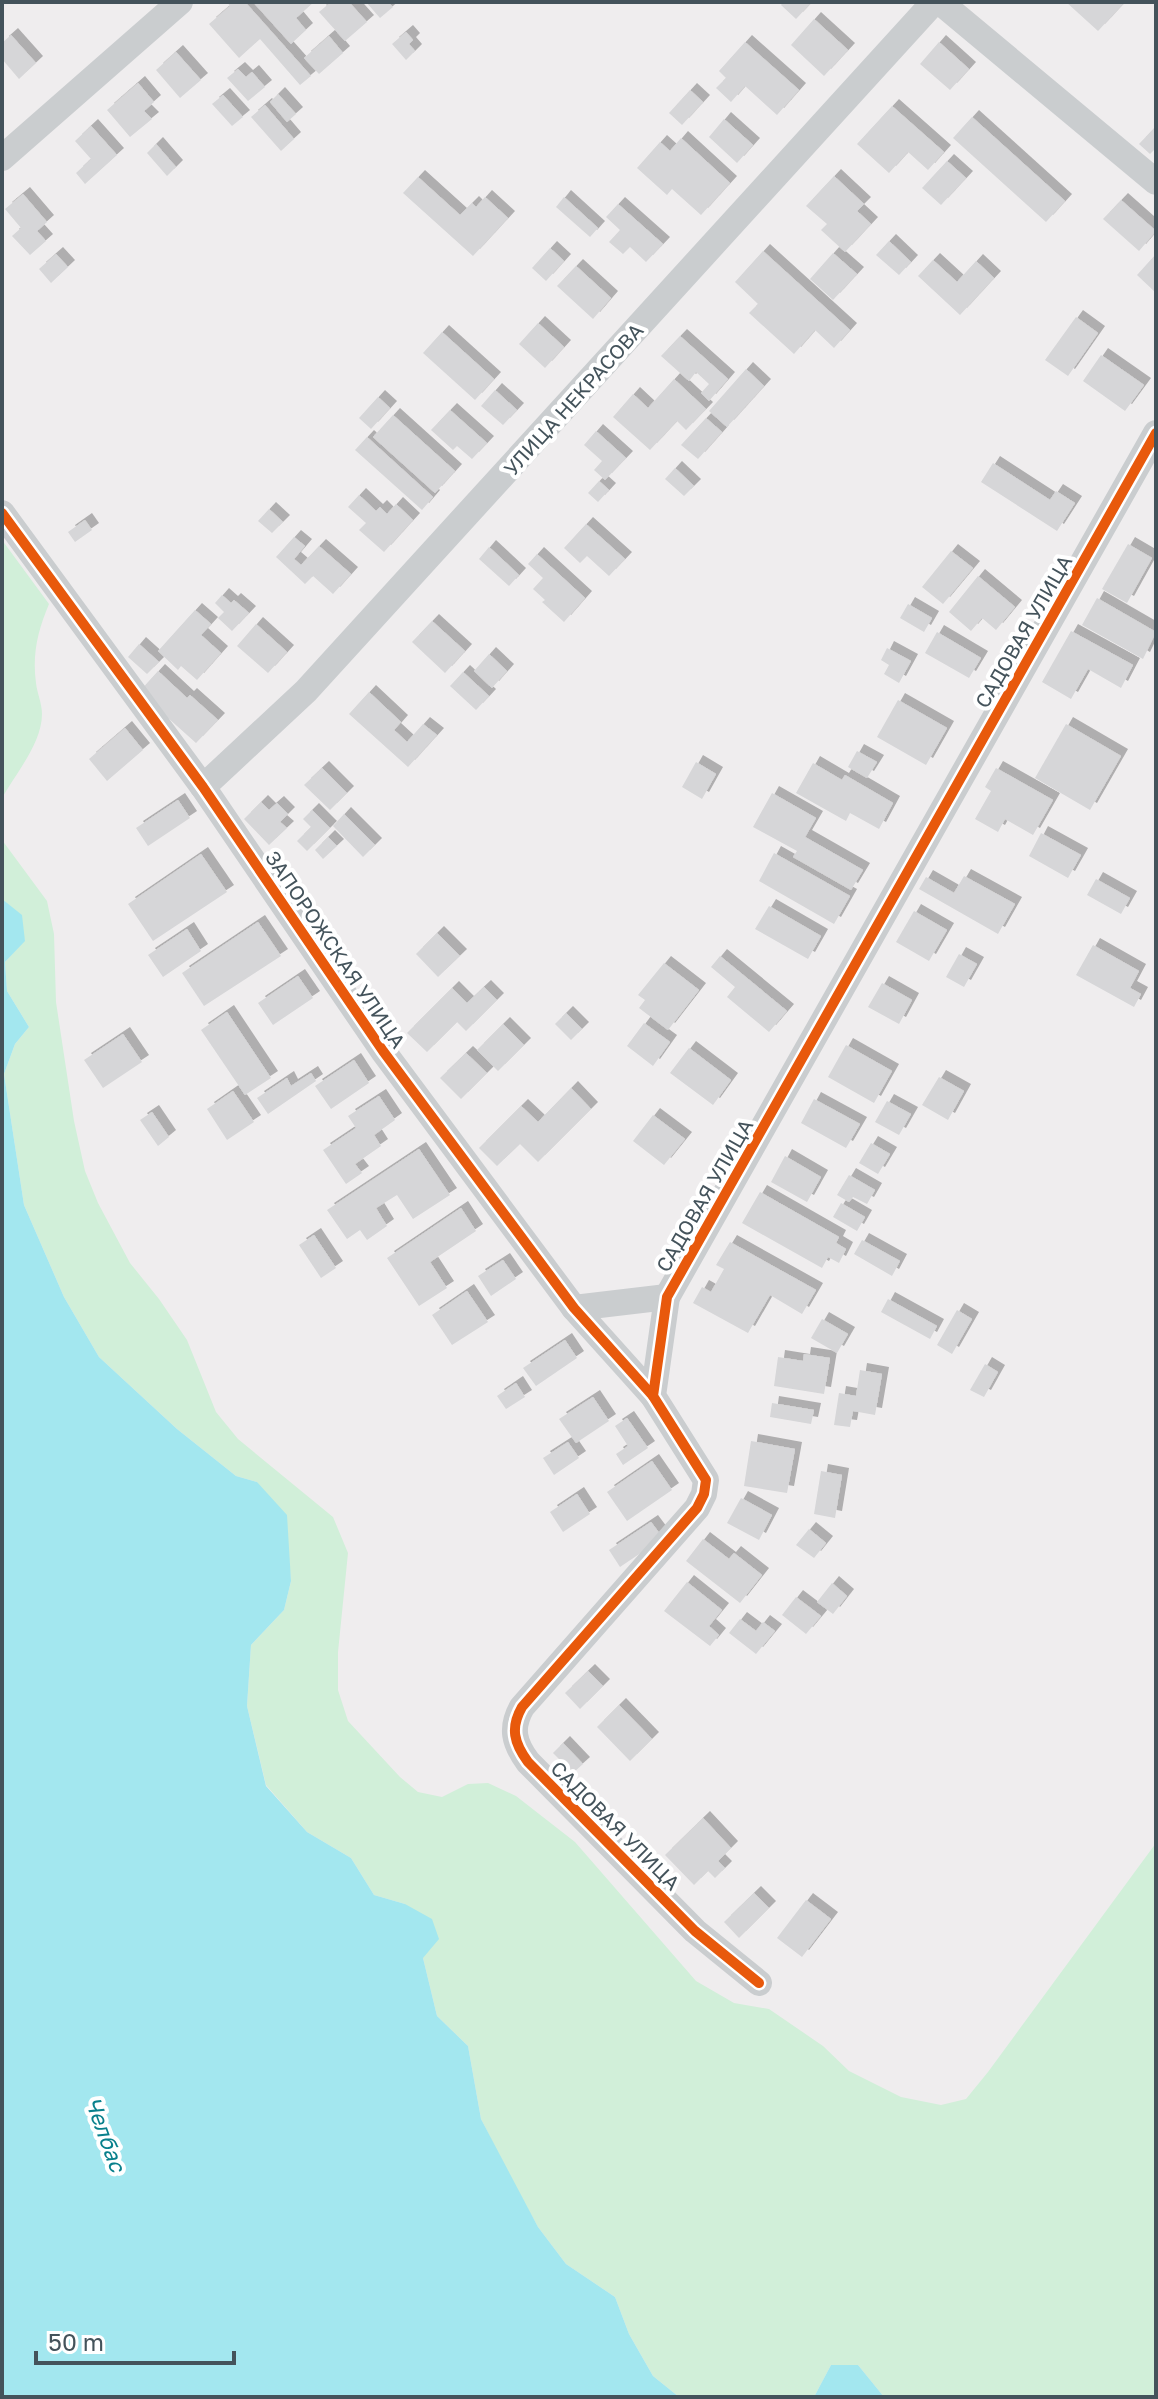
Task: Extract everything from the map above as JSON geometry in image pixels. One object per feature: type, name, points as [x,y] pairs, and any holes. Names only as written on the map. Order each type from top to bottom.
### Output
[{"type":"street","points":[[2,158],[180,2]]},
{"type":"street","name":"УЛИЦА НЕКРАСОВА","points":[[203,787],[306,691],[934,2]]},
{"type":"street","points":[[940,2],[1156,182]]},
{"type":"street","name":"САДОВАЯ УЛИЦА","points":[[759,1983],[695,1931],[528,1762],[517,1747],[515,1720],[522,1707],[697,1508],[704,1494],[706,1480],[699,1466],[653,1396],[667,1297],[1156,433]]},
{"type":"street","name":"ЗАПОРОЖСКАЯ УЛИЦА","points":[[2,513],[203,787],[383,1051],[574,1308],[653,1396]]},
{"type":"street","name":"САДОВАЯ УЛИЦА","points":[[574,1308],[667,1297]]},
{"type":"green space","points":[[2,540],[49,604],[35,652],[41,725],[33,747],[2,798]]},
{"type":"green space","points":[[2,840],[47,901],[54,934],[56,1002],[74,1121],[85,1171],[98,1203],[130,1263],[187,1340],[216,1412],[238,1439],[333,1517],[348,1553],[338,1652],[338,1690],[348,1721],[400,1777],[418,1792],[442,1797],[468,1784],[488,1783],[516,1796],[575,1842],[696,1981],[734,2003],[769,2009],[823,2046],[849,2071],[901,2097],[941,2105],[966,2099],[1156,1843],[1156,2397],[884,2397],[858,2365],[831,2365],[814,2397],[679,2397],[653,2376],[629,2334],[615,2297],[566,2264],[538,2227],[481,2119],[468,2046],[437,2016],[423,1958],[405,1904],[374,1895],[351,1858],[307,1832],[266,1785],[247,1706],[251,1645],[284,1610],[291,1581],[289,1560],[257,1482],[236,1476],[177,1429],[99,1357],[64,1297],[24,1205],[4,1074],[15,1044],[29,1027],[7,991],[5,962],[25,940],[2,899]]},
{"type":"water","name":"Челбас","points":[[2,899],[22,915],[25,941],[5,962],[7,991],[29,1027],[15,1044],[4,1074],[24,1205],[64,1297],[99,1357],[177,1429],[236,1476],[257,1482],[287,1515],[291,1581],[284,1610],[251,1645],[247,1706],[266,1786],[307,1832],[351,1858],[374,1895],[405,1904],[432,1919],[439,1939],[423,1958],[437,2016],[468,2046],[481,2119],[538,2227],[566,2264],[615,2297],[629,2334],[653,2376],[679,2397],[2,2397]]},
{"type":"water","points":[[831,2365],[858,2365],[884,2397],[814,2397]]},
{"type":"building","points":[[227,2],[245,2],[311,76],[300,85],[260,39],[239,58],[209,24],[230,6]]},
{"type":"building","points":[[253,2],[314,2],[296,18],[306,30],[291,44]]},
{"type":"building","points":[[331,2],[349,2],[367,22],[345,41],[319,12]]},
{"type":"building","points":[[366,2],[388,2],[393,7],[380,18]]},
{"type":"building","points":[[783,2],[812,2],[796,19],[781,5]]},
{"type":"building","points":[[1066,2],[1125,2],[1098,31]]},
{"type":"building","points":[[814,19],[848,50],[824,76],[791,45]]},
{"type":"building","points":[[406,32],[413,40],[409,44],[415,51],[406,60],[392,44]]},
{"type":"building","points":[[11,35],[36,63],[19,79],[2,59],[2,43]]},
{"type":"building","points":[[329,36],[343,53],[319,74],[304,58]]},
{"type":"building","points":[[745,42],[799,90],[777,115],[745,86],[731,102],[716,88],[726,78],[719,71]]},
{"type":"building","points":[[939,42],[969,69],[950,90],[920,64]]},
{"type":"building","points":[[176,52],[201,80],[180,98],[156,70]]},
{"type":"building","points":[[238,69],[246,77],[252,72],[265,87],[248,101],[227,78]]},
{"type":"building","points":[[138,83],[154,102],[144,111],[152,119],[130,137],[107,110]]},
{"type":"building","points":[[690,90],[703,102],[682,125],[669,113]]},
{"type":"building","points":[[278,94],[296,114],[287,122],[270,102]]},
{"type":"building","points":[[223,95],[243,117],[232,126],[212,104]]},
{"type":"building","points":[[265,105],[294,139],[281,151],[251,117]]},
{"type":"building","points":[[892,106],[944,152],[928,170],[908,152],[889,173],[857,144]]},
{"type":"building","points":[[972,117],[1065,201],[1046,222],[953,138]]},
{"type":"building","points":[[724,119],[753,145],[737,163],[709,137]]},
{"type":"building","points":[[91,126],[117,155],[85,184],[76,173],[91,159],[75,141]]},
{"type":"building","points":[[1156,126],[1156,148],[1150,154],[1139,144]]},
{"type":"building","points":[[681,138],[730,183],[701,215],[672,189],[667,195],[637,168],[660,142],[670,151]]},
{"type":"building","points":[[156,144],[176,167],[167,176],[147,153]]},
{"type":"building","points":[[947,161],[966,178],[941,205],[922,188]]},
{"type":"building","points":[[834,176],[864,204],[857,211],[871,224],[845,252],[821,230],[827,224],[806,206]]},
{"type":"building","points":[[418,177],[460,215],[472,203],[476,207],[485,197],[508,218],[473,256],[403,193]]},
{"type":"building","points":[[23,194],[47,222],[37,231],[46,241],[30,255],[12,236],[21,228],[5,209]]},
{"type":"building","points":[[564,197],[598,228],[590,237],[556,207]]},
{"type":"building","points":[[1121,200],[1156,231],[1139,251],[1103,219]]},
{"type":"building","points":[[618,204],[663,244],[646,262],[630,247],[623,254],[609,242],[620,230],[606,217]]},
{"type":"building","points":[[889,241],[911,262],[899,275],[876,255]]},
{"type":"building","points":[[550,248],[564,261],[546,281],[532,268]]},
{"type":"building","points":[[763,251],[850,330],[834,348],[815,330],[794,354],[749,313],[758,304],[735,282]]},
{"type":"building","points":[[833,253],[857,274],[833,300],[810,279]]},
{"type":"building","points":[[56,254],[68,267],[51,283],[39,269]]},
{"type":"building","points":[[1156,254],[1156,293],[1137,275]]},
{"type":"building","points":[[933,260],[957,282],[976,261],[994,278],[960,315],[918,276]]},
{"type":"building","points":[[576,266],[611,298],[593,319],[557,286]]},
{"type":"building","points":[[1076,317],[1098,333],[1068,376],[1045,360]]},
{"type":"building","points":[[538,323],[564,347],[545,368],[519,344]]},
{"type":"building","points":[[442,332],[494,379],[475,400],[423,353]]},
{"type":"building","points":[[680,336],[728,379],[709,401],[701,393],[709,384],[696,372],[689,381],[661,356]]},
{"type":"building","points":[[1101,355],[1144,385],[1125,411],[1083,381]]},
{"type":"building","points":[[746,369],[764,386],[727,427],[709,411]]},
{"type":"building","points":[[674,379],[706,409],[686,430],[677,421],[650,450],[613,417],[633,394],[648,408]]},
{"type":"building","points":[[495,390],[517,410],[503,425],[481,406]]},
{"type":"building","points":[[378,397],[390,408],[371,429],[359,418]]},
{"type":"building","points":[[450,410],[487,443],[472,459],[457,446],[453,450],[431,430]]},
{"type":"building","points":[[393,415],[455,471],[435,493],[373,437]]},
{"type":"building","points":[[706,418],[722,432],[698,459],[681,445]]},
{"type":"building","points":[[596,431],[626,458],[605,480],[594,470],[602,461],[584,445]]},
{"type":"building","points":[[367,437],[433,497],[422,510],[355,450]]},
{"type":"building","points":[[993,463],[1050,500],[1056,491],[1075,503],[1057,531],[981,482]]},
{"type":"building","points":[[675,468],[694,486],[684,496],[665,479]]},
{"type":"building","points":[[599,481],[609,490],[598,502],[588,493]]},
{"type":"building","points":[[359,495],[376,511],[380,507],[387,514],[396,504],[413,520],[384,552],[359,530],[366,523],[348,507]]},
{"type":"building","points":[[269,509],[283,522],[272,533],[258,521]]},
{"type":"building","points":[[85,520],[92,530],[75,542],[68,532]]},
{"type":"building","points":[[586,524],[625,559],[609,576],[587,556],[580,563],[564,548]]},
{"type":"building","points":[[294,537],[305,546],[294,559],[301,565],[319,546],[351,574],[333,594],[313,576],[305,584],[276,557]]},
{"type":"building","points":[[1128,544],[1152,558],[1127,603],[1102,589]]},
{"type":"building","points":[[489,547],[519,575],[509,586],[479,559]]},
{"type":"building","points":[[951,551],[973,568],[943,604],[922,587]]},
{"type":"building","points":[[537,554],[585,598],[564,622],[533,589],[543,578],[528,564]]},
{"type":"building","points":[[978,576],[1015,607],[996,630],[982,618],[971,631],[949,612]]},
{"type":"building","points":[[222,595],[231,603],[234,600],[249,613],[232,631],[218,618],[224,612],[215,603]]},
{"type":"building","points":[[1097,598],[1156,632],[1143,659],[1082,625]]},
{"type":"building","points":[[908,604],[932,618],[924,632],[900,618]]},
{"type":"building","points":[[195,610],[211,624],[201,635],[221,653],[197,680],[181,666],[178,670],[158,651]]},
{"type":"building","points":[[432,621],[465,651],[445,673],[412,642]]},
{"type":"building","points":[[256,624],[287,652],[268,673],[237,646]]},
{"type":"building","points":[[1071,631],[1133,665],[1121,688],[1088,669],[1071,699],[1042,682]]},
{"type":"building","points":[[937,632],[981,658],[969,678],[925,653]]},
{"type":"building","points":[[139,644],[159,662],[147,674],[128,657]]},
{"type":"building","points":[[887,648],[911,661],[899,683],[884,674],[889,665],[881,660]]},
{"type":"building","points":[[489,654],[507,671],[492,688],[474,671]]},
{"type":"building","points":[[158,671],[187,698],[190,695],[218,720],[196,743],[139,692]]},
{"type":"building","points":[[463,672],[489,696],[476,710],[450,686]]},
{"type":"building","points":[[369,692],[401,722],[394,730],[407,742],[423,724],[437,735],[408,767],[349,714]]},
{"type":"building","points":[[898,700],[947,728],[926,765],[877,737]]},
{"type":"building","points":[[1066,724],[1121,756],[1090,810],[1035,778]]},
{"type":"building","points":[[125,728],[143,750],[107,781],[89,759]]},
{"type":"building","points":[[857,751],[877,762],[867,778],[848,767]]},
{"type":"building","points":[[696,762],[716,774],[702,799],[682,787]]},
{"type":"building","points":[[813,763],[842,780],[845,775],[893,803],[879,829],[850,813],[846,821],[796,793]]},
{"type":"building","points":[[322,768],[347,793],[330,810],[304,785]]},
{"type":"building","points":[[996,768],[1053,800],[1033,835],[1005,819],[998,832],[975,819],[991,791],[985,787]]},
{"type":"building","points":[[772,793],[816,818],[805,837],[863,870],[851,890],[793,857],[797,851],[753,827]]},
{"type":"building","points":[[178,800],[190,818],[148,846],[136,828]]},
{"type":"building","points":[[261,802],[269,810],[277,803],[288,814],[280,822],[287,828],[269,845],[244,819]]},
{"type":"building","points":[[312,810],[330,828],[307,851],[297,841],[311,827],[303,819]]},
{"type":"building","points":[[344,814],[375,845],[363,857],[333,826]]},
{"type":"building","points":[[1041,833],[1081,855],[1068,878],[1029,856]]},
{"type":"building","points":[[328,837],[337,846],[323,859],[315,850]]},
{"type":"building","points":[[774,853],[850,896],[834,924],[759,881]]},
{"type":"building","points":[[201,854],[227,892],[153,941],[128,904]]},
{"type":"building","points":[[964,876],[1015,904],[998,934],[919,889],[926,877],[954,893]]},
{"type":"building","points":[[1096,879],[1130,898],[1121,914],[1087,895]]},
{"type":"building","points":[[769,906],[821,936],[808,959],[755,929]]},
{"type":"building","points":[[914,911],[947,930],[929,961],[896,942]]},
{"type":"building","points":[[258,922],[281,956],[204,1006],[182,973]]},
{"type":"building","points":[[187,929],[201,951],[163,977],[148,955]]},
{"type":"building","points":[[437,933],[460,956],[438,977],[416,954]]},
{"type":"building","points":[[1093,945],[1139,971],[1130,988],[1141,994],[1134,1007],[1076,975]]},
{"type":"building","points":[[959,954],[977,964],[964,987],[946,977]]},
{"type":"building","points":[[720,956],[787,1011],[769,1032],[727,997],[735,987],[711,967]]},
{"type":"building","points":[[664,963],[699,990],[668,1030],[639,1008],[645,1000],[638,995]]},
{"type":"building","points":[[298,976],[313,998],[273,1025],[258,1003]]},
{"type":"building","points":[[882,983],[912,1000],[899,1024],[868,1007]]},
{"type":"building","points":[[484,987],[497,1000],[466,1031],[457,1022],[427,1052],[407,1033],[452,988],[467,1003]]},
{"type":"building","points":[[227,1012],[271,1078],[245,1095],[201,1030]]},
{"type":"building","points":[[566,1013],[582,1029],[571,1040],[555,1024]]},
{"type":"building","points":[[644,1023],[670,1042],[653,1066],[627,1046]]},
{"type":"building","points":[[503,1024],[524,1045],[498,1071],[477,1050]]},
{"type":"building","points":[[123,1034],[142,1062],[103,1088],[84,1060]]},
{"type":"building","points":[[846,1045],[892,1071],[874,1103],[828,1077]]},
{"type":"building","points":[[689,1048],[731,1080],[713,1105],[670,1073]]},
{"type":"building","points":[[466,1053],[487,1073],[461,1099],[440,1078]]},
{"type":"building","points":[[354,1060],[369,1083],[331,1109],[315,1086]]},
{"type":"building","points":[[311,1073],[316,1081],[268,1114],[257,1098],[287,1078],[291,1086]]},
{"type":"building","points":[[939,1077],[964,1091],[948,1120],[922,1105]]},
{"type":"building","points":[[571,1088],[591,1109],[538,1162],[520,1144],[497,1166],[479,1148],[521,1106],[538,1122]]},
{"type":"building","points":[[233,1091],[254,1122],[227,1140],[207,1109]]},
{"type":"building","points":[[379,1096],[395,1120],[374,1135],[381,1146],[355,1164],[362,1173],[346,1184],[323,1150],[356,1128],[348,1116]]},
{"type":"building","points":[[814,1099],[860,1124],[846,1148],[801,1123]]},
{"type":"building","points":[[887,1101],[911,1114],[899,1135],[875,1122]]},
{"type":"building","points":[[152,1112],[169,1137],[158,1146],[140,1120]]},
{"type":"building","points":[[653,1115],[685,1139],[664,1165],[633,1141]]},
{"type":"building","points":[[871,1143],[890,1154],[878,1174],[859,1163]]},
{"type":"building","points":[[419,1149],[450,1195],[413,1219],[397,1195],[376,1208],[387,1226],[367,1240],[360,1230],[347,1239],[327,1210]]},
{"type":"building","points":[[785,1156],[821,1177],[807,1202],[771,1182]]},
{"type":"building","points":[[849,1175],[875,1190],[867,1204],[853,1197],[849,1202],[837,1195]]},
{"type":"building","points":[[760,1192],[839,1237],[836,1243],[846,1249],[839,1263],[828,1257],[822,1268],[742,1223]]},
{"type":"building","points":[[841,1203],[865,1217],[857,1231],[833,1217]]},
{"type":"building","points":[[461,1208],[476,1231],[430,1262],[447,1288],[419,1306],[387,1258]]},
{"type":"building","points":[[314,1235],[336,1268],[321,1278],[299,1245]]},
{"type":"building","points":[[862,1240],[900,1261],[892,1276],[854,1254]]},
{"type":"building","points":[[730,1242],[816,1290],[802,1314],[770,1295],[748,1333],[693,1303],[702,1287],[711,1292],[724,1269],[716,1265]]},
{"type":"building","points":[[503,1260],[516,1279],[491,1296],[478,1276]]},
{"type":"building","points":[[467,1291],[488,1322],[452,1345],[432,1315]]},
{"type":"building","points":[[888,1299],[937,1326],[930,1339],[881,1312]]},
{"type":"building","points":[[957,1310],[972,1319],[952,1354],[937,1345]]},
{"type":"building","points":[[822,1319],[848,1334],[837,1353],[811,1338]]},
{"type":"building","points":[[565,1340],[577,1358],[536,1386],[523,1368]]},
{"type":"building","points":[[804,1354],[830,1358],[824,1394],[774,1386],[778,1357],[803,1361]]},
{"type":"building","points":[[985,1364],[998,1372],[984,1397],[970,1390]]},
{"type":"building","points":[[860,1370],[882,1374],[875,1415],[853,1411],[850,1427],[834,1425],[839,1393],[856,1396]]},
{"type":"building","points":[[516,1383],[525,1397],[506,1409],[497,1396]]},
{"type":"building","points":[[593,1397],[609,1421],[576,1443],[559,1419]]},
{"type":"building","points":[[772,1403],[814,1410],[811,1424],[770,1417]]},
{"type":"building","points":[[627,1418],[648,1448],[623,1465],[616,1454],[628,1446],[615,1426]]},
{"type":"building","points":[[751,1441],[795,1449],[787,1493],[744,1486]]},
{"type":"building","points":[[568,1442],[579,1458],[554,1475],[543,1458]]},
{"type":"building","points":[[652,1461],[672,1490],[627,1521],[607,1492]]},
{"type":"building","points":[[821,1471],[842,1475],[835,1518],[814,1514]]},
{"type":"building","points":[[577,1494],[590,1514],[563,1532],[550,1512]]},
{"type":"building","points":[[741,1498],[772,1515],[759,1540],[727,1523]]},
{"type":"building","points":[[651,1522],[663,1538],[620,1567],[609,1550]]},
{"type":"building","points":[[809,1529],[826,1543],[814,1558],[796,1545]]},
{"type":"building","points":[[703,1539],[729,1559],[734,1553],[762,1575],[740,1603],[686,1561]]},
{"type":"building","points":[[687,1582],[722,1610],[709,1626],[719,1635],[710,1646],[664,1611]]},
{"type":"building","points":[[832,1583],[847,1596],[833,1614],[817,1602]]},
{"type":"building","points":[[796,1597],[821,1616],[806,1634],[782,1615]]},
{"type":"building","points":[[740,1619],[756,1631],[763,1622],[775,1631],[756,1654],[729,1633]]},
{"type":"building","points":[[588,1671],[603,1686],[580,1709],[565,1693]]},
{"type":"building","points":[[619,1705],[652,1739],[630,1761],[597,1727]]},
{"type":"building","points":[[563,1743],[583,1764],[573,1773],[553,1753]]},
{"type":"building","points":[[703,1818],[731,1848],[718,1861],[725,1868],[715,1878],[708,1871],[694,1885],[665,1855]]},
{"type":"building","points":[[754,1893],[769,1908],[739,1938],[724,1922]]},
{"type":"building","points":[[806,1900],[831,1919],[802,1957],[777,1938]]},
{"type":"cycle path","points":[[759,1983],[695,1931],[528,1762],[517,1742],[516,1722],[522,1707],[697,1508],[704,1494],[706,1480],[653,1396],[667,1297],[1156,433]]},
{"type":"cycle path","points":[[2,513],[203,787],[383,1051],[574,1308],[653,1396]]}]
